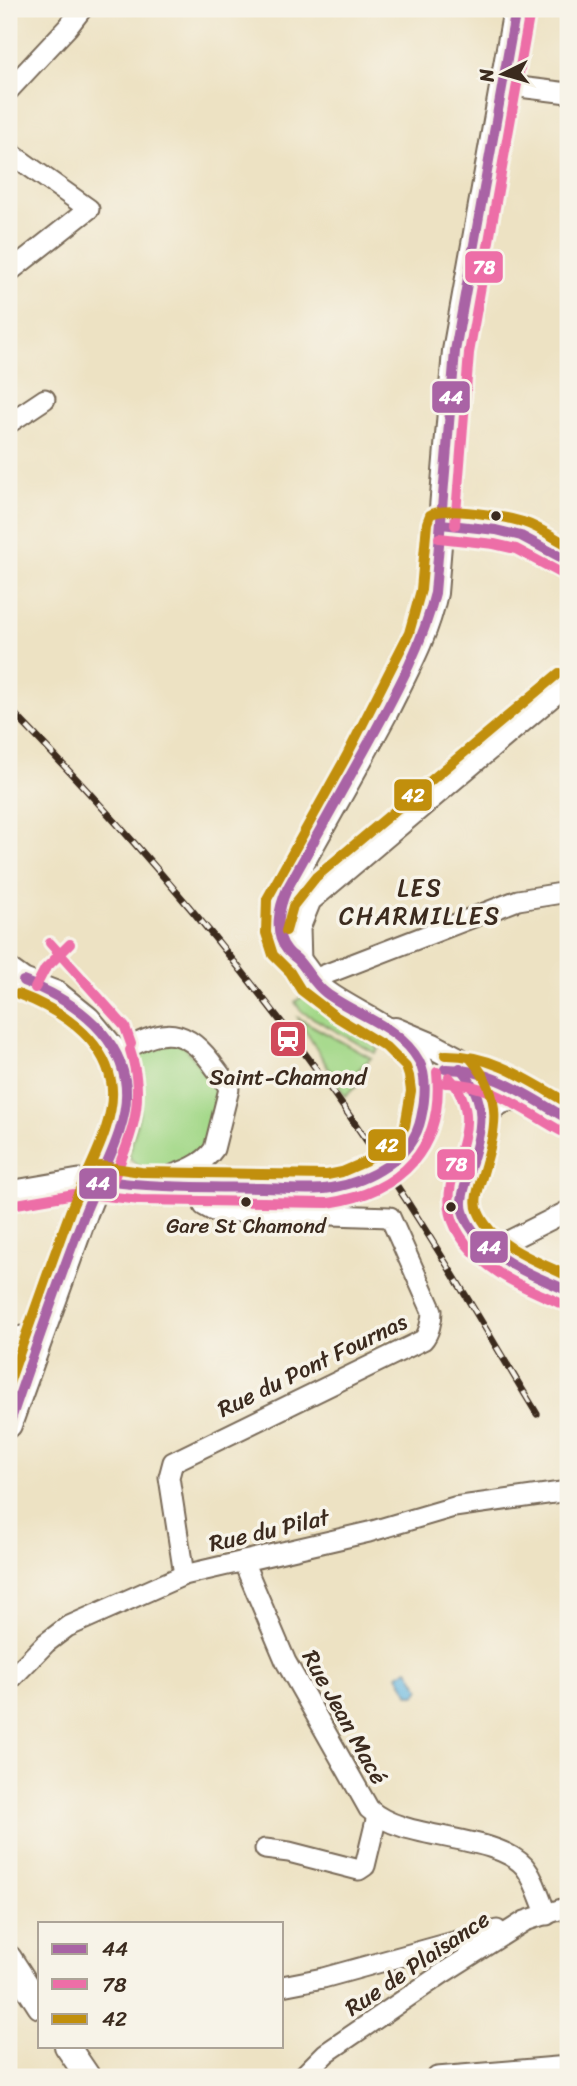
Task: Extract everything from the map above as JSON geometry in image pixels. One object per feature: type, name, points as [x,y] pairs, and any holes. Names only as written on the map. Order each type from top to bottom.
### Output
[{"type":"main road","points":[[516,9],[455,351],[435,593],[422,638],[358,764],[281,901],[280,932],[284,947],[306,972],[342,1004],[378,1024],[433,1046],[470,1070],[566,1118]]},
{"type":"main road","points":[[9,1425],[38,1341],[123,1119],[126,1100],[124,1073],[117,1054],[103,1035],[72,1004],[48,990],[13,979]]},
{"type":"main road","points":[[98,1180],[202,1194],[328,1189],[362,1180],[395,1158],[415,1137],[423,1112],[425,1091],[418,1059],[406,1045],[378,1024]]},
{"type":"main road","points":[[423,1073],[470,1070]]},
{"type":"main road","points":[[9,1958],[38,2003]]},
{"type":"main road","points":[[68,2048],[88,2077]]},
{"type":"street","points":[[9,90],[82,9]]},
{"type":"street","points":[[503,85],[568,93]]},
{"type":"street","points":[[9,152],[89,209],[9,272]]},
{"type":"street","points":[[9,423],[45,399]]},
{"type":"street","points":[[441,524],[496,530],[521,536],[568,561]]},
{"type":"street","points":[[568,684],[311,901],[300,928],[306,972],[518,900],[568,892]]},
{"type":"street","points":[[287,890],[311,901]]},
{"type":"street","points":[[117,1054],[144,1039],[169,1034],[185,1037],[199,1047],[229,1089],[214,1149],[208,1158],[191,1168],[140,1186]]},
{"type":"street","points":[[470,1070],[481,1104],[479,1139]]},
{"type":"street","points":[[566,1118],[526,1103],[502,1102],[491,1114],[479,1139],[465,1187],[463,1206],[471,1226],[492,1249],[512,1264],[568,1291]]},
{"type":"street","points":[[9,1191],[79,1179],[98,1180]]},
{"type":"street","name":"Rue du Pont Fournas","points":[[184,1575],[169,1477],[169,1468],[173,1462],[423,1340],[432,1316],[390,1217],[213,1211],[204,1206],[202,1194]]},
{"type":"street","points":[[492,1249],[568,1211]]},
{"type":"street","points":[[9,1339],[22,1336],[38,1341]]},
{"type":"street","name":"Rue du Pilat","points":[[9,1681],[41,1648],[67,1627],[184,1575],[369,1532],[454,1507],[568,1491]]},
{"type":"street","name":"Rue Jean Macé","points":[[243,1561],[286,1662],[363,1801],[377,1816],[396,1824],[478,1845],[523,1865],[547,1915]]},
{"type":"street","points":[[265,1849],[289,1852],[359,1870],[365,1866],[377,1816]]},
{"type":"street","name":"Rue de Plaisance","points":[[302,2077],[326,2053],[443,1973],[525,1921],[568,1907]]},
{"type":"street","points":[[284,1986],[381,1963],[525,1921]]},
{"type":"street","points":[[437,2077],[568,2066]]},
{"type":"green space","points":[[304,995],[379,1049],[375,1053],[301,1011],[295,1002]]},
{"type":"green space","points":[[298,1018],[371,1058],[358,1070],[365,1078],[345,1096]]},
{"type":"green space","points":[[179,1039],[222,1095],[203,1157],[174,1166],[143,1168],[135,1164],[129,1156],[140,1110],[138,1055],[143,1050]]},
{"type":"water","points":[[408,1669],[420,1689],[416,1695],[410,1695],[398,1675]]},
{"type":"railway","points":[[9,708],[155,867],[292,1035],[396,1185],[537,1414]]},
{"type":"transit line","name":"44","points":[[98,1180],[180,1187],[305,1190],[331,1188],[360,1180],[387,1166],[409,1145],[421,1118],[424,1075],[411,1049],[389,1030],[322,989],[283,943],[279,920],[287,889],[406,671],[423,633],[435,593],[455,351],[516,9]]},
{"type":"transit line","name":"78","points":[[455,525],[469,353],[530,11]]},
{"type":"transit line","name":"42","points":[[100,1166],[141,1172],[327,1175],[365,1162],[400,1135],[405,1126],[411,1091],[406,1067],[386,1047],[335,1016],[301,990],[290,972],[273,955],[266,933],[267,899],[346,757],[409,633],[421,590],[430,515],[448,511],[515,520],[535,527],[568,545]]},
{"type":"transit line","name":"44","points":[[441,524],[496,530],[521,536],[568,561]]},
{"type":"transit line","name":"78","points":[[439,538],[516,549],[561,573]]},
{"type":"transit line","name":"42","points":[[286,931],[293,906],[316,877],[559,673]]},
{"type":"transit line","name":"78","points":[[50,943],[125,1027],[131,1044]]},
{"type":"transit line","name":"78","points":[[35,988],[45,969],[70,944]]},
{"type":"transit line","name":"44","points":[[9,1425],[74,1241],[113,1149],[124,1114],[126,1097],[120,1062],[101,1031],[73,1006],[23,981]]},
{"type":"transit line","name":"42","points":[[9,1383],[70,1212],[99,1148],[112,1097],[106,1065],[88,1038],[63,1016],[18,994]]},
{"type":"transit line","name":"78","points":[[111,1185],[125,1151],[137,1103],[135,1069],[130,1050]]},
{"type":"transit line","name":"42","points":[[445,1055],[479,1059],[510,1070],[568,1103]]},
{"type":"transit line","name":"42","points":[[471,1059],[489,1088],[494,1117],[490,1147],[477,1196],[478,1211],[485,1223],[504,1243],[568,1276]]},
{"type":"transit line","name":"44","points":[[460,1068],[477,1095],[480,1108],[479,1135],[463,1195],[465,1218],[478,1237],[501,1257],[568,1291]]},
{"type":"transit line","name":"44","points":[[445,1069],[478,1073],[509,1085],[568,1119]]},
{"type":"transit line","name":"78","points":[[11,1205],[80,1193],[140,1200],[328,1203],[354,1197],[377,1189],[397,1177],[413,1162],[425,1144],[433,1123],[437,1099],[437,1072]]},
{"type":"transit line","name":"78","points":[[449,1077],[463,1102],[466,1125],[450,1195],[452,1219],[467,1245],[499,1273],[562,1304]]},
{"type":"transit line","name":"78","points":[[445,1083],[491,1092],[561,1131]]},
{"type":"place","name":"Saint-Chamond","points":[[288,1039]]},
{"type":"place","name":"Gare St Chamond","points":[[246,1202]]},
{"type":"district","name":"LES CHARMILLES","points":[[420,902]]}]
